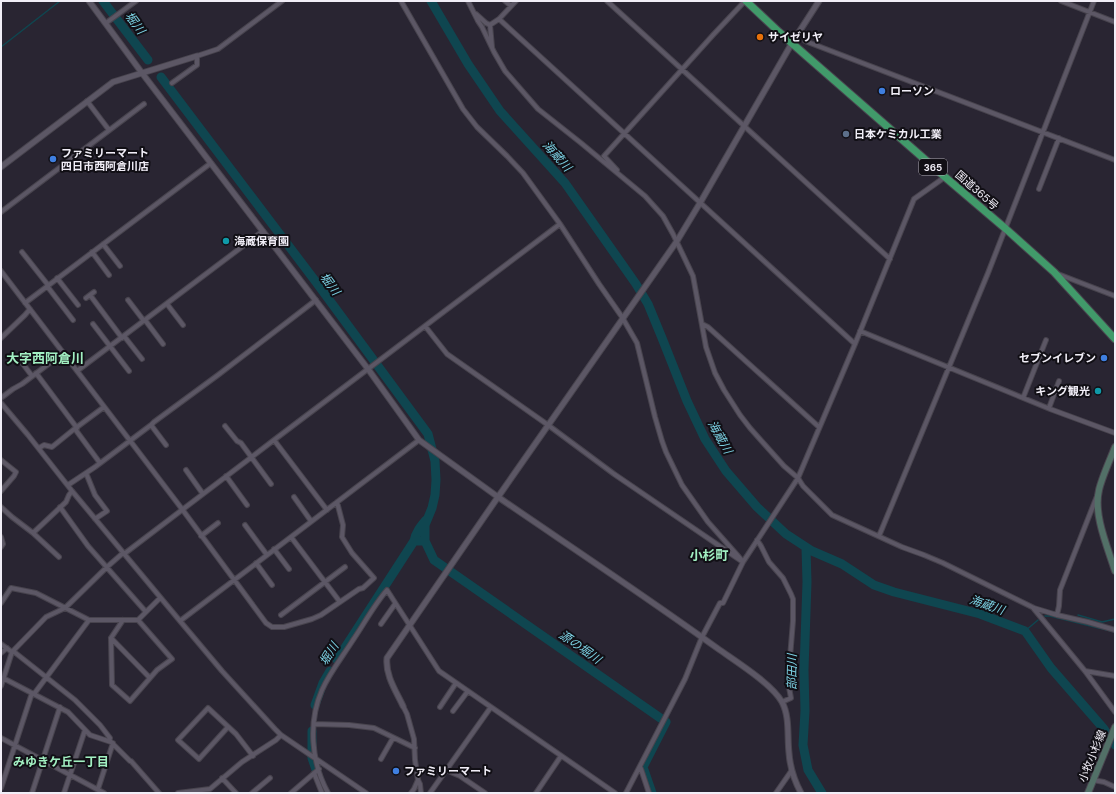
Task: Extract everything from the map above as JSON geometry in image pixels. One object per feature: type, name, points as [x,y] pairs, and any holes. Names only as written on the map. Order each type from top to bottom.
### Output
[{"type":"highway","name":"国道365号","points":[[746,1],[1054,272],[1115,339]]},
{"type":"main road","points":[[1115,447],[1099,490],[1098,511],[1115,571]]},
{"type":"main road","name":"小牧小杉線","points":[[1088,793],[1115,727]]},
{"type":"street","points":[[89,1],[108,22],[142,72],[369,368],[419,440],[498,497],[760,679],[773,691],[782,702],[787,718],[789,753],[792,770],[801,793]]},
{"type":"street","points":[[108,22],[136,1]]},
{"type":"street","points":[[1,167],[113,82],[218,49],[282,1]]},
{"type":"street","points":[[401,1],[463,109],[477,128],[522,172],[560,224],[622,318],[637,343],[662,441],[682,485],[708,522],[743,562]]},
{"type":"street","points":[[468,1],[492,49],[505,71],[538,109],[624,178],[645,196],[659,211],[694,276],[706,347],[715,374],[724,390],[750,428],[784,466],[798,478],[803,486],[832,515],[902,547],[943,563],[1034,608],[1115,630]]},
{"type":"street","points":[[505,1],[511,6]]},
{"type":"street","points":[[490,25],[499,19],[516,1]]},
{"type":"street","points":[[607,1],[890,259]]},
{"type":"street","points":[[624,178],[604,156],[682,69],[746,1]]},
{"type":"street","points":[[421,793],[415,760],[414,739],[403,706],[387,673],[387,658],[676,241],[700,203],[792,43],[819,1]]},
{"type":"street","points":[[1061,1],[1115,22]]},
{"type":"street","points":[[879,536],[1006,229],[1094,1]]},
{"type":"street","points":[[474,12],[490,25]]},
{"type":"street","points":[[499,19],[855,344]]},
{"type":"street","points":[[490,25],[492,49]]},
{"type":"street","points":[[805,41],[1115,160]]},
{"type":"street","points":[[172,83],[196,65],[197,56]]},
{"type":"street","points":[[87,101],[109,130]]},
{"type":"street","points":[[1,212],[144,104]]},
{"type":"street","points":[[1039,189],[1058,138]]},
{"type":"street","points":[[25,303],[211,163]]},
{"type":"street","points":[[626,793],[685,679],[702,638],[720,604],[723,603],[743,562],[798,478],[914,199],[945,177]]},
{"type":"street","points":[[1,686],[12,652],[46,616],[65,608],[107,567],[560,224]]},
{"type":"street","points":[[77,371],[263,231]]},
{"type":"street","points":[[103,244],[120,266]]},
{"type":"street","points":[[22,252],[73,320]]},
{"type":"street","points":[[92,252],[109,275]]},
{"type":"street","points":[[1,271],[266,623],[272,627],[288,626],[321,615],[359,589],[363,588],[374,578],[352,553],[342,537],[343,525],[337,502]]},
{"type":"street","points":[[1054,272],[1115,296]]},
{"type":"street","points":[[57,278],[78,305]]},
{"type":"street","points":[[86,298],[92,294],[123,337],[142,359]]},
{"type":"street","points":[[128,300],[163,344]]},
{"type":"street","points":[[68,485],[151,425],[316,300]]},
{"type":"street","points":[[167,304],[183,325]]},
{"type":"street","points":[[1,338],[30,309]]},
{"type":"street","points":[[93,324],[129,371]]},
{"type":"street","points":[[702,324],[708,327],[820,427]]},
{"type":"street","points":[[425,326],[446,354],[548,425],[614,474],[743,562]]},
{"type":"street","points":[[860,331],[1023,398],[1115,433]]},
{"type":"street","points":[[1023,398],[1046,340]]},
{"type":"street","points":[[1,398],[63,353]]},
{"type":"street","points":[[20,360],[34,375],[76,428],[100,463]]},
{"type":"street","points":[[1049,408],[1059,381]]},
{"type":"street","points":[[1,403],[160,598],[236,686],[282,735],[366,793]]},
{"type":"street","points":[[38,448],[44,445],[52,447],[104,408]]},
{"type":"street","points":[[151,425],[166,445]]},
{"type":"street","points":[[225,426],[237,441],[241,443],[271,484]]},
{"type":"street","points":[[274,440],[326,510]]},
{"type":"street","points":[[180,621],[419,440]]},
{"type":"street","points":[[1,460],[16,472],[1,491]]},
{"type":"street","points":[[186,470],[203,494]]},
{"type":"street","points":[[86,473],[95,495],[107,511],[95,519]]},
{"type":"street","points":[[226,476],[247,505]]},
{"type":"street","points":[[1057,615],[1060,590],[1099,490]]},
{"type":"street","points":[[33,533],[66,502],[68,495],[72,491]]},
{"type":"street","points":[[294,498],[311,521]]},
{"type":"street","points":[[1,507],[33,533],[59,557]]},
{"type":"street","points":[[60,508],[88,546],[146,612]]},
{"type":"street","points":[[201,536],[218,523]]},
{"type":"street","points":[[246,525],[267,555]]},
{"type":"street","points":[[291,536],[340,602]]},
{"type":"street","points":[[1,537],[3,544],[1,547]]},
{"type":"street","points":[[758,540],[769,562],[783,578],[793,599],[793,621],[788,682],[791,698],[782,702]]},
{"type":"street","points":[[274,549],[289,569]]},
{"type":"street","points":[[256,564],[272,585]]},
{"type":"street","points":[[281,615],[345,567]]},
{"type":"street","points":[[1,603],[11,588],[36,593],[89,620],[138,620],[160,598]]},
{"type":"street","points":[[322,793],[316,771],[314,743],[314,724],[318,702],[326,683],[387,590],[439,671],[615,793]]},
{"type":"street","points":[[381,624],[395,604]]},
{"type":"street","points":[[1034,608],[1085,671],[1115,712]]},
{"type":"street","points":[[1,788],[33,694],[89,620]]},
{"type":"street","points":[[123,620],[111,638],[112,685],[130,700],[157,670],[172,658],[138,620]]},
{"type":"street","points":[[111,638],[150,678]]},
{"type":"street","points":[[1,644],[86,710],[110,738],[109,740],[131,761],[159,793]]},
{"type":"street","points":[[1,653],[7,648]]},
{"type":"street","points":[[1085,671],[1115,676]]},
{"type":"street","points":[[3,678],[68,712],[90,735],[112,743]]},
{"type":"street","points":[[440,707],[456,683]]},
{"type":"street","points":[[453,711],[468,691]]},
{"type":"street","points":[[32,793],[60,707]]},
{"type":"street","points":[[430,793],[491,707]]},
{"type":"street","points":[[228,727],[200,759],[178,740],[208,708],[236,734],[253,756]]},
{"type":"street","points":[[314,724],[349,725],[374,728],[415,748]]},
{"type":"street","points":[[64,793],[85,730]]},
{"type":"street","points":[[178,793],[210,788],[282,735]]},
{"type":"street","points":[[1,738],[104,793]]},
{"type":"street","points":[[381,759],[393,738]]},
{"type":"street","points":[[98,789],[112,743]]},
{"type":"street","points":[[536,793],[561,756]]},
{"type":"street","points":[[640,767],[649,793]]},
{"type":"street","points":[[446,770],[460,776],[484,793]]},
{"type":"street","points":[[776,793],[792,770]]},
{"type":"street","points":[[291,793],[316,771]]},
{"type":"street","points":[[316,771],[328,793]]},
{"type":"street","points":[[222,778],[236,793]]},
{"type":"street","points":[[252,793],[270,778]]},
{"type":"street","points":[[410,793],[414,789],[418,780]]},
{"type":"street","points":[[1093,780],[1104,782],[1115,787]]},
{"type":"waterway","points":[[1,47],[60,1]]},
{"type":"waterway","name":"堀川","points":[[103,1],[148,60]]},
{"type":"waterway","name":"海蔵川","points":[[431,1],[468,64],[500,111],[565,183],[636,284],[648,304],[687,401],[705,439],[726,471],[757,507],[786,534],[812,551],[842,564],[874,585],[894,592],[980,614],[1025,631],[1051,668],[1104,729],[1115,745]]},
{"type":"waterway","name":"堀川","points":[[161,77],[316,282],[428,434],[435,461],[436,480],[432,508],[425,525],[425,541],[434,560],[666,722],[643,767],[652,793]]},
{"type":"waterway","name":"堀川","points":[[414,541],[417,532],[426,520]]},
{"type":"waterway","name":"堀川","points":[[337,660],[414,541],[425,541]]},
{"type":"waterway","name":"部田川","points":[[806,548],[807,582],[803,745],[808,770],[822,793]]},
{"type":"waterway","points":[[1078,615],[1102,622],[1115,619]]},
{"type":"waterway","points":[[1045,616],[1115,632]]},
{"type":"waterway","points":[[1025,631],[1038,620]]},
{"type":"waterway","name":"堀川","points":[[315,705],[323,683],[330,671]]},
{"type":"waterway","name":"堀川","points":[[312,731],[312,758],[325,793]]},
{"type":"place","name":"サイゼリヤ","points":[[760,37]]},
{"type":"place","name":"ローソン","points":[[882,91]]},
{"type":"place","name":"日本ケミカル工業","points":[[846,134]]},
{"type":"place","name":"ファミリーマート 四日市西阿倉川店","points":[[53,159]]},
{"type":"place","name":"海蔵保育園","points":[[226,241]]},
{"type":"place","name":"セブンイレブン","points":[[1104,358]]},
{"type":"place","name":"キング観光","points":[[1098,391]]},
{"type":"place","name":"ファミリーマート","points":[[396,771]]},
{"type":"district","name":"大字西阿倉川","points":[[45,358]]},
{"type":"district","name":"小杉町","points":[[709,555]]},
{"type":"district","name":"みゆきケ丘一丁目","points":[[61,762]]},
{"type":"water label","name":"源の堀川","points":[[580,647]]}]
